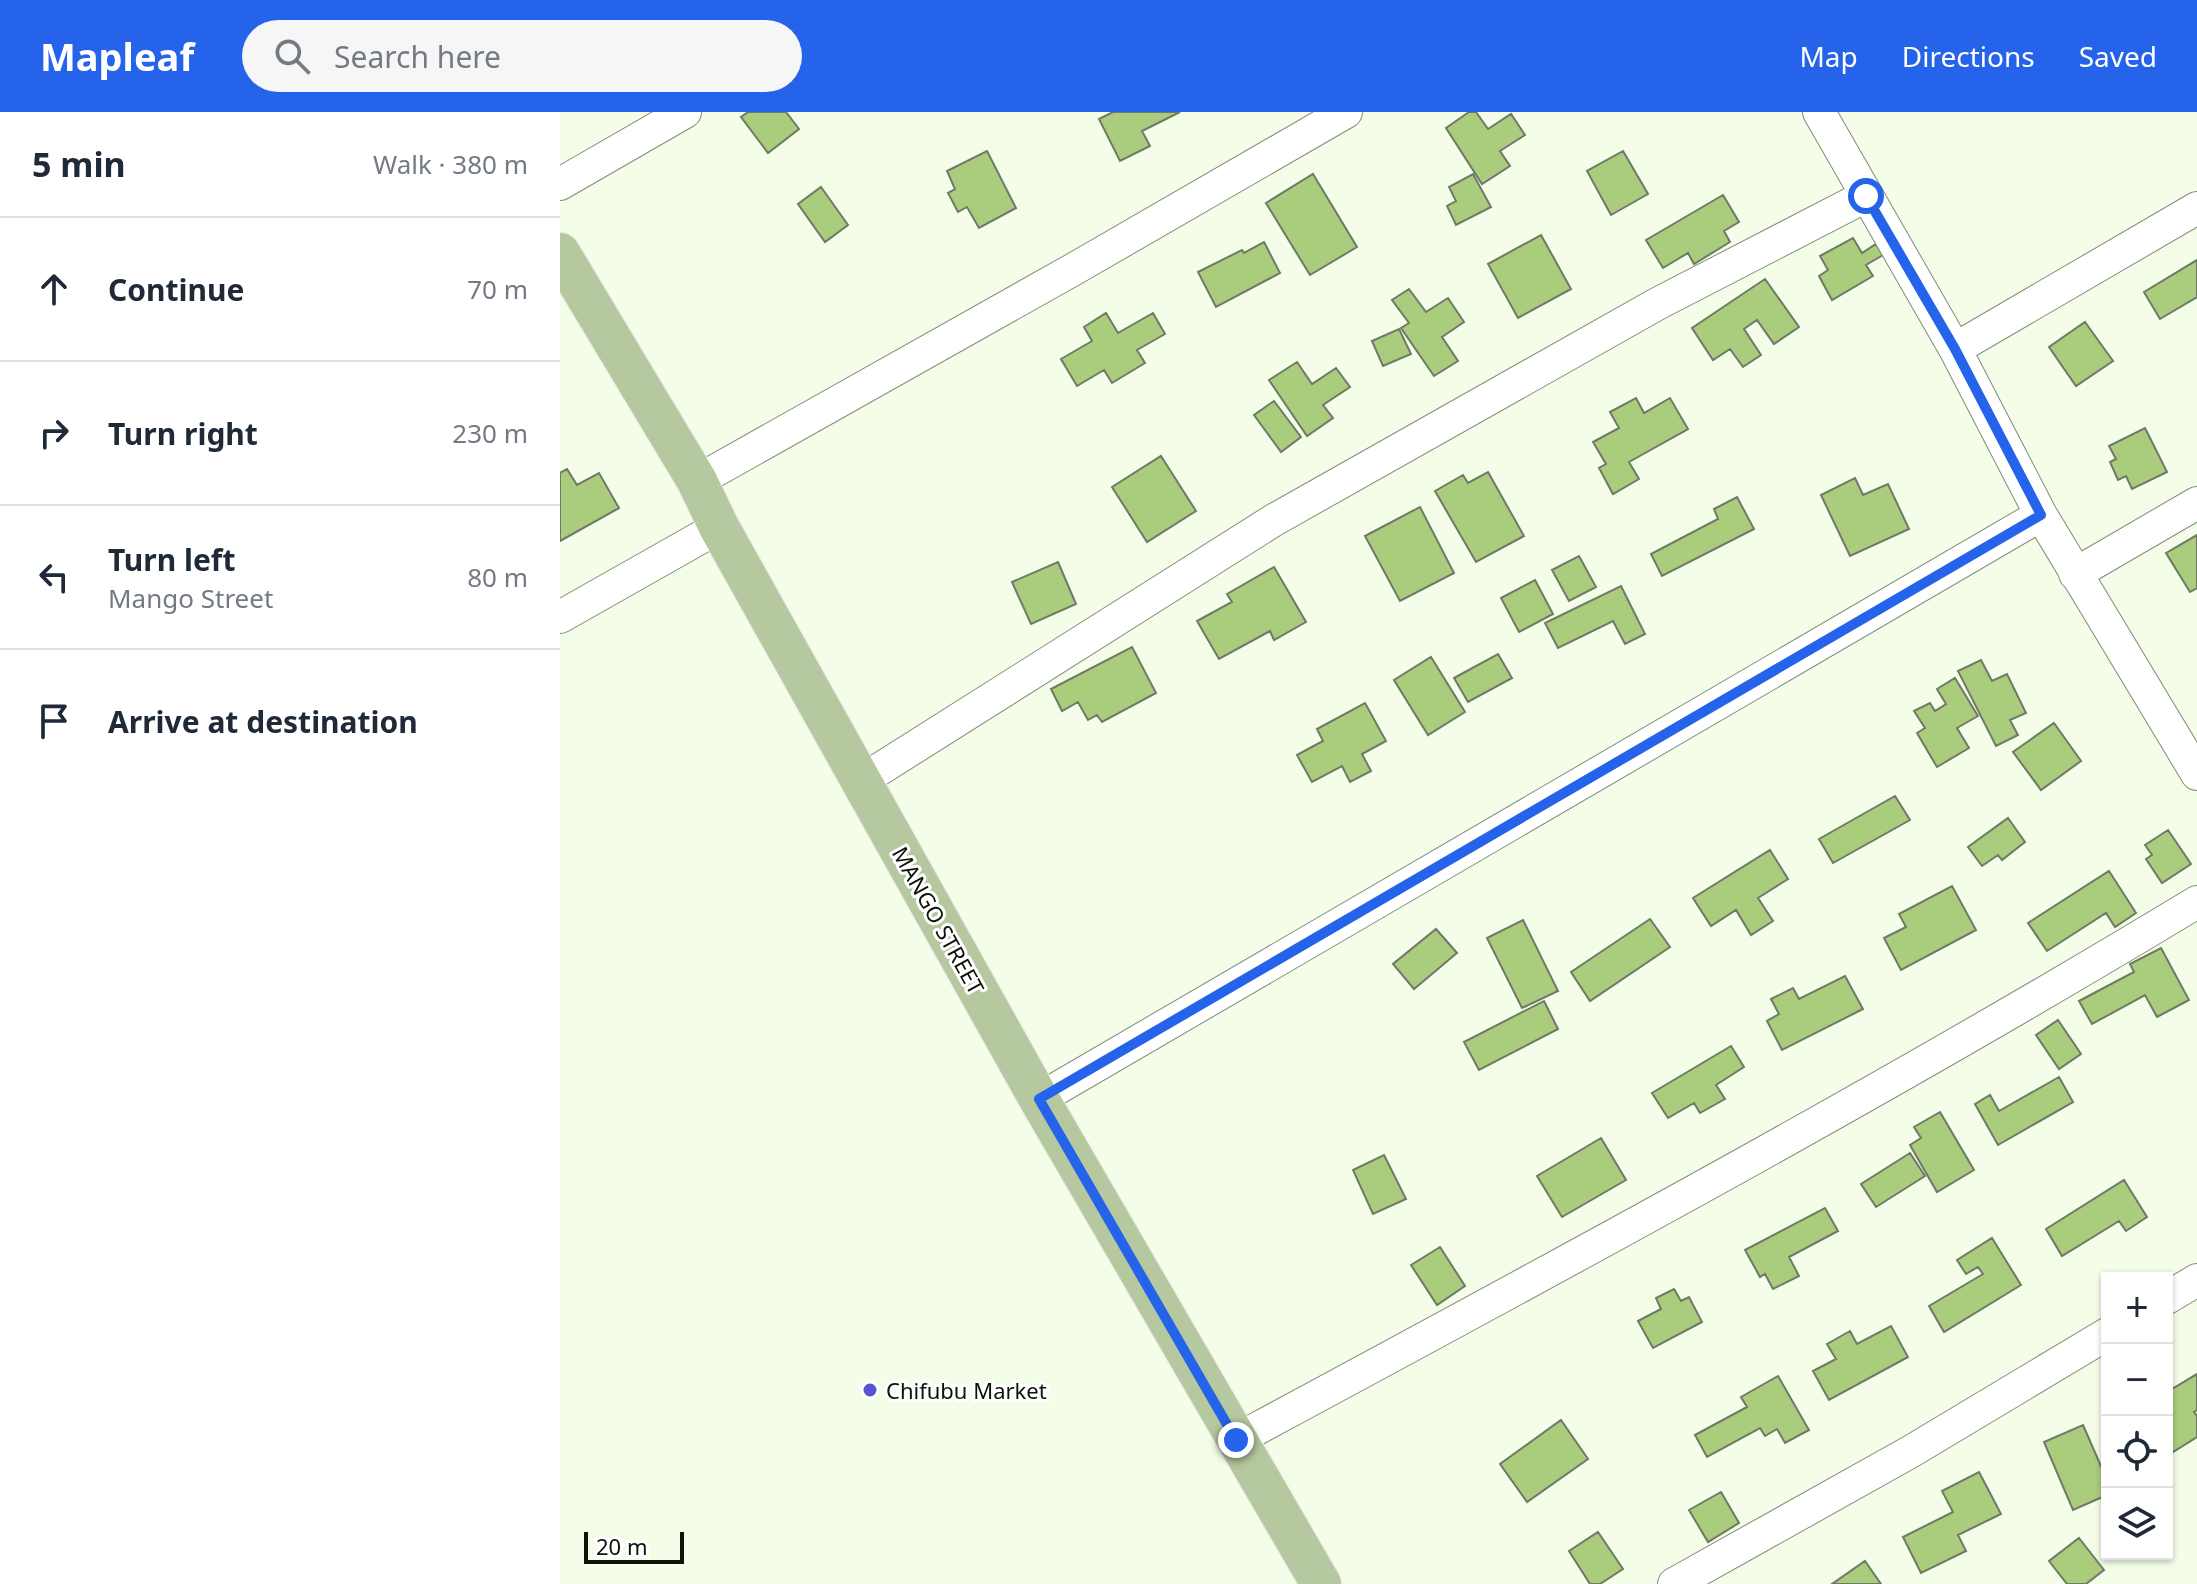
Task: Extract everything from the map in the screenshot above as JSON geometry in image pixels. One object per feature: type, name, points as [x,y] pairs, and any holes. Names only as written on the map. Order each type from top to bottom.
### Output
[{"type":"main road","name":"MANGO STREET","points":[[560,253],[697,481],[719,527],[1039,1099],[1321,1584]]},
{"type":"street","points":[[560,184],[685,112]]},
{"type":"street","points":[[697,481],[1346,112]]},
{"type":"street","points":[[1819,112],[1955,349],[2041,515],[2197,774]]},
{"type":"street","points":[[861,781],[1274,520],[1657,304],[1866,196]]},
{"type":"street","points":[[1955,349],[2197,208]]},
{"type":"street","points":[[2075,574],[2197,503]]},
{"type":"street","points":[[1039,1099],[2041,515]]},
{"type":"street","points":[[560,617],[719,527]]},
{"type":"street","points":[[1236,1440],[1721,1179],[2056,987],[2197,902]]},
{"type":"street","points":[[2173,1294],[2197,1280]]},
{"type":"street","points":[[1674,1584],[1910,1452],[2101,1338]]},
{"type":"building","points":[[748,112],[786,112],[799,129],[768,153],[741,117]]},
{"type":"building","points":[[1113,112],[1180,112],[1142,131],[1150,146],[1120,161],[1099,119]]},
{"type":"building","points":[[1469,112],[1476,112],[1488,129],[1511,114],[1525,135],[1500,151],[1510,166],[1482,184],[1446,128]]},
{"type":"building","points":[[987,151],[1016,208],[979,228],[967,207],[958,212],[948,193],[955,189],[947,171]]},
{"type":"building","points":[[1623,151],[1648,194],[1611,215],[1587,171]]},
{"type":"building","points":[[1313,174],[1357,247],[1310,275],[1266,203]]},
{"type":"building","points":[[1473,174],[1491,207],[1456,225],[1447,206],[1456,201],[1449,187]]},
{"type":"building","points":[[821,187],[848,225],[825,242],[798,204]]},
{"type":"building","points":[[1723,195],[1739,222],[1724,231],[1730,242],[1694,264],[1688,253],[1663,268],[1646,240]]},
{"type":"building","points":[[1541,235],[1571,289],[1518,318],[1488,264]]},
{"type":"building","points":[[1853,238],[1862,253],[1876,244],[1883,255],[1866,265],[1873,276],[1832,300],[1819,276],[1828,270],[1820,256]]},
{"type":"building","points":[[1264,242],[1280,273],[1216,307],[1198,272]]},
{"type":"building","points":[[2197,260],[2197,297],[2160,319],[2144,292]]},
{"type":"building","points":[[1765,279],[1799,327],[1774,344],[1757,320],[1744,329],[1761,355],[1743,367],[1730,349],[1713,360],[1692,328]]},
{"type":"building","points":[[1409,289],[1426,312],[1448,298],[1464,322],[1442,337],[1458,361],[1434,376],[1401,328],[1409,323],[1392,300]]},
{"type":"building","points":[[1106,313],[1118,333],[1153,313],[1165,334],[1137,350],[1145,363],[1112,383],[1104,370],[1077,386],[1061,359],[1092,341],[1084,327]]},
{"type":"building","points":[[2085,322],[2113,361],[2076,386],[2049,347]]},
{"type":"building","points":[[1399,329],[1411,354],[1383,366],[1372,341]]},
{"type":"building","points":[[1297,362],[1312,384],[1336,368],[1350,387],[1323,405],[1333,418],[1307,436],[1269,380]]},
{"type":"building","points":[[1636,398],[1644,413],[1670,398],[1688,429],[1629,462],[1639,479],[1613,494],[1599,468],[1606,464],[1593,442],[1619,428],[1610,412]]},
{"type":"building","points":[[1274,401],[1301,437],[1281,452],[1254,415]]},
{"type":"building","points":[[2145,428],[2167,472],[2132,489],[2126,476],[2118,480],[2110,462],[2116,459],[2109,446]]},
{"type":"building","points":[[1161,456],[1196,511],[1147,542],[1112,487]]},
{"type":"building","points":[[567,469],[577,485],[599,473],[619,508],[560,541],[560,473]]},
{"type":"building","points":[[1488,472],[1524,536],[1476,562],[1435,491],[1463,475],[1468,483]]},
{"type":"building","points":[[1855,478],[1863,495],[1888,484],[1909,529],[1850,556],[1821,495]]},
{"type":"building","points":[[1737,497],[1754,529],[1662,576],[1651,554],[1718,519],[1714,509]]},
{"type":"building","points":[[1420,507],[1454,573],[1400,601],[1365,536]]},
{"type":"building","points":[[2197,535],[2197,588],[2190,592],[2166,553]]},
{"type":"building","points":[[1579,556],[1596,587],[1569,601],[1552,570]]},
{"type":"building","points":[[1058,562],[1076,604],[1031,624],[1012,582]]},
{"type":"building","points":[[1274,567],[1306,622],[1274,640],[1270,631],[1219,659],[1197,621],[1232,602],[1227,594]]},
{"type":"building","points":[[1535,580],[1553,614],[1519,632],[1501,598]]},
{"type":"building","points":[[1621,586],[1645,634],[1625,644],[1613,621],[1558,648],[1545,623]]},
{"type":"building","points":[[1132,647],[1156,693],[1102,722],[1097,715],[1088,720],[1078,702],[1062,711],[1051,689]]},
{"type":"building","points":[[1498,654],[1512,678],[1468,702],[1454,678]]},
{"type":"building","points":[[1431,657],[1465,712],[1428,735],[1394,680]]},
{"type":"building","points":[[1981,660],[1992,681],[2007,674],[2026,713],[2010,720],[2018,735],[1996,746],[1958,671]]},
{"type":"building","points":[[1955,678],[1978,716],[1957,728],[1969,748],[1937,767],[1917,733],[1925,728],[1914,711],[1930,703],[1935,711],[1946,704],[1937,689]]},
{"type":"building","points":[[1365,703],[1386,741],[1362,754],[1371,771],[1350,782],[1342,766],[1312,782],[1297,755],[1323,741],[1317,729]]},
{"type":"building","points":[[2054,723],[2081,761],[2041,790],[2013,752]]},
{"type":"building","points":[[1895,796],[1910,820],[1833,863],[1819,839]]},
{"type":"building","points":[[2008,818],[2025,842],[2002,860],[1998,855],[1982,866],[1968,847]]},
{"type":"building","points":[[2168,830],[2191,864],[2162,883],[2146,859],[2152,855],[2145,845]]},
{"type":"building","points":[[1770,850],[1788,879],[1758,898],[1773,921],[1751,935],[1736,910],[1711,926],[1693,898]]},
{"type":"building","points":[[2109,871],[2136,913],[2115,927],[2106,913],[2047,951],[2028,923]]},
{"type":"building","points":[[1952,886],[1976,930],[1901,970],[1884,938],[1906,927],[1899,914]]},
{"type":"building","points":[[1650,919],[1670,947],[1590,1001],[1571,972]]},
{"type":"building","points":[[1523,920],[1558,991],[1522,1008],[1487,938]]},
{"type":"building","points":[[1436,929],[1457,953],[1414,989],[1393,964]]},
{"type":"building","points":[[2161,948],[2189,1000],[2157,1017],[2145,995],[2092,1024],[2079,1001],[2134,972],[2130,964]]},
{"type":"building","points":[[1845,976],[1863,1009],[1782,1050],[1767,1021],[1779,1014],[1771,999],[1793,988],[1799,999]]},
{"type":"building","points":[[1544,1001],[1558,1029],[1479,1070],[1464,1042]]},
{"type":"building","points":[[2058,1020],[2081,1054],[2059,1069],[2036,1035]]},
{"type":"building","points":[[1731,1046],[1744,1067],[1716,1085],[1725,1099],[1700,1113],[1694,1103],[1668,1118],[1652,1093]]},
{"type":"building","points":[[2059,1077],[2073,1102],[1998,1145],[1975,1104],[1990,1095],[1999,1111]]},
{"type":"building","points":[[1940,1112],[1974,1170],[1937,1192],[1910,1145],[1921,1138],[1914,1127]]},
{"type":"building","points":[[1601,1138],[1626,1180],[1562,1217],[1537,1176]]},
{"type":"building","points":[[1910,1153],[1925,1176],[1876,1207],[1861,1184]]},
{"type":"building","points":[[1384,1155],[1406,1199],[1373,1214],[1353,1170]]},
{"type":"building","points":[[2124,1180],[2147,1217],[2126,1231],[2119,1221],[2062,1256],[2046,1229]]},
{"type":"building","points":[[1825,1208],[1838,1231],[1789,1257],[1799,1276],[1773,1289],[1765,1274],[1760,1277],[1745,1250]]},
{"type":"building","points":[[1992,1238],[2021,1285],[1944,1332],[1929,1306],[1983,1274],[1978,1267],[1966,1274],[1957,1260]]},
{"type":"building","points":[[1440,1247],[1465,1286],[1437,1305],[1411,1265]]},
{"type":"building","points":[[1674,1289],[1681,1301],[1689,1297],[1702,1322],[1653,1348],[1638,1321],[1661,1309],[1656,1298]]},
{"type":"building","points":[[1891,1326],[1908,1357],[1829,1400],[1813,1371],[1836,1359],[1827,1344],[1850,1331],[1857,1344]]},
{"type":"building","points":[[2197,1374],[2197,1410],[2194,1412],[2197,1416],[2197,1437],[2173,1452],[2173,1416],[2173,1388]]},
{"type":"building","points":[[1778,1376],[1809,1430],[1785,1443],[1777,1429],[1765,1436],[1760,1428],[1707,1457],[1695,1435],[1747,1407],[1741,1397]]},
{"type":"building","points":[[1561,1420],[1588,1459],[1527,1502],[1500,1464]]},
{"type":"building","points":[[2083,1425],[2101,1466],[2101,1498],[2073,1510],[2044,1442]]},
{"type":"building","points":[[1979,1472],[2001,1514],[1958,1535],[1966,1551],[1921,1573],[1903,1537],[1953,1512],[1942,1491]]},
{"type":"building","points":[[1721,1492],[1739,1523],[1708,1542],[1689,1510]]},
{"type":"building","points":[[1598,1532],[1623,1569],[1600,1584],[1590,1584],[1569,1551]]},
{"type":"building","points":[[2079,1538],[2104,1570],[2086,1584],[2067,1584],[2049,1561]]},
{"type":"building","points":[[1865,1561],[1881,1584],[1832,1584]]},
{"type":"place","name":"Chifubu Market","points":[[870,1390]]},
{"type":"route","points":[[1236,1440],[1039,1099],[2041,515],[1955,349],[1866,196]]}]
